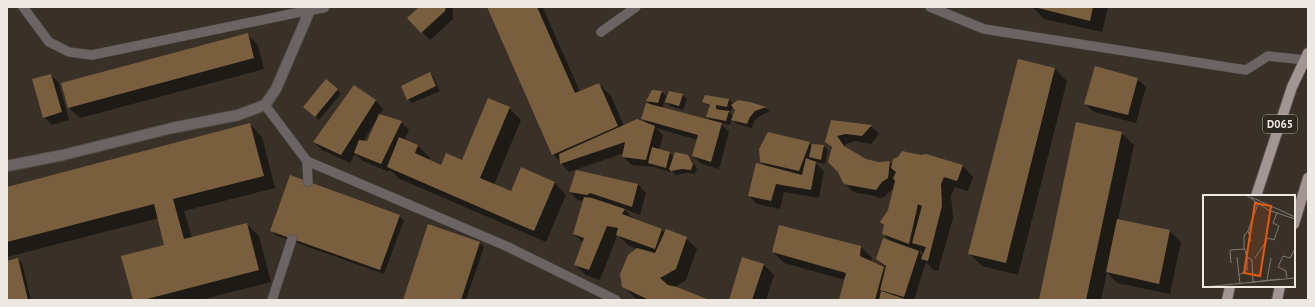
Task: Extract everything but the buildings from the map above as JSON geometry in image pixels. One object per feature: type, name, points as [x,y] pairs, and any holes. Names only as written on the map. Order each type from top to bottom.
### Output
[{"type":"main road","name":"D065","points":[[1256,195],[1292,86],[1306,56]]},
{"type":"main road","points":[[1295,221],[1308,178]]},
{"type":"main road","points":[[1227,300],[1230,287]]},
{"type":"main road","points":[[1277,300],[1280,287]]},
{"type":"street","points":[[7,166],[63,155],[172,128],[238,114],[265,105],[276,89],[310,10],[324,7]]},
{"type":"lane","points":[[23,7],[49,42],[69,52],[92,56],[310,10]]},
{"type":"lane","points":[[602,32],[636,7]]},
{"type":"lane","points":[[930,7],[984,29],[1246,70],[1268,56],[1306,56]]},
{"type":"lane","points":[[265,105],[307,161],[506,246],[616,300]]},
{"type":"lane","points":[[307,161],[308,182]]},
{"type":"lane","points":[[272,300],[292,239]]}]
